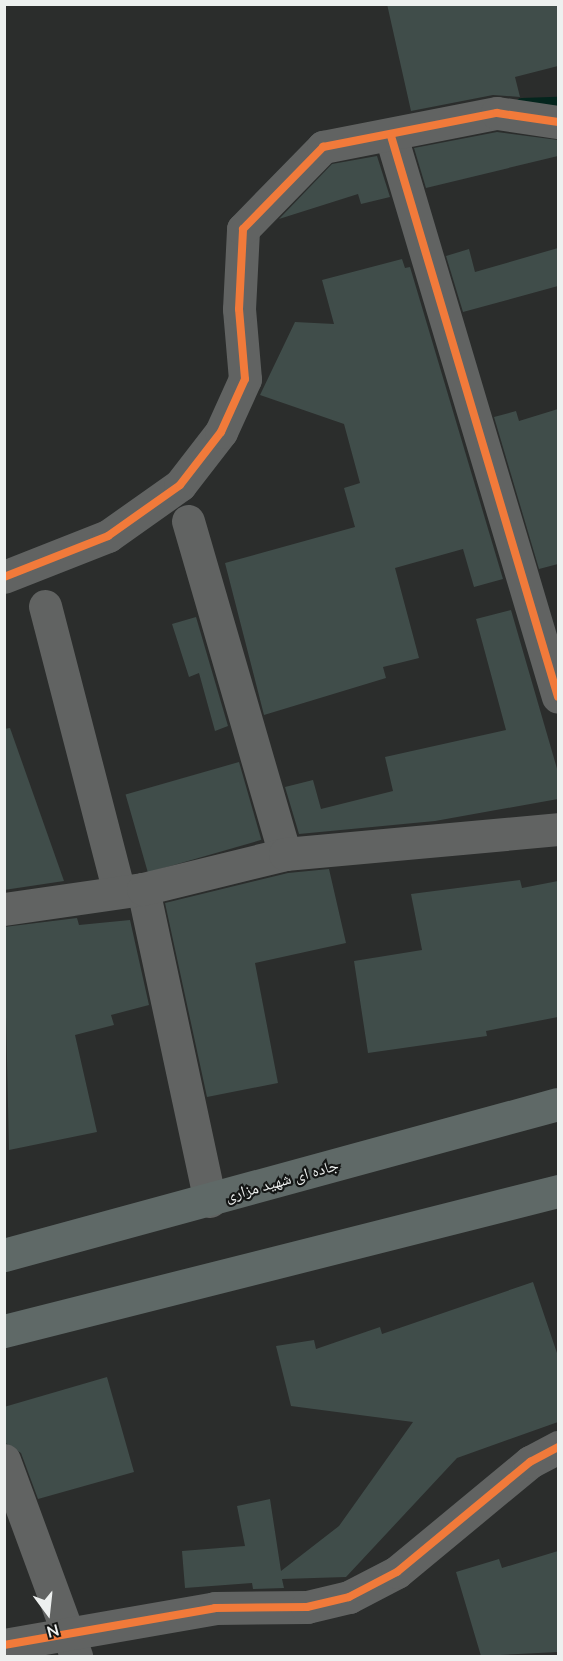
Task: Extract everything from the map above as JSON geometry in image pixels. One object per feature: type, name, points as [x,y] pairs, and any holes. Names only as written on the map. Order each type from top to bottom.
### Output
[{"type":"main road","name":"جاده ای شهید مزاری","points":[[4,1255],[210,1201],[558,1104]]},
{"type":"main road","points":[[4,1331],[558,1191]]},
{"type":"street","points":[[4,577],[108,536],[180,485],[221,432],[245,379],[239,309],[243,229],[323,147],[391,136],[497,112],[558,122]]},
{"type":"street","points":[[391,136],[558,697]]},
{"type":"street","points":[[188,521],[285,854]]},
{"type":"street","points":[[45,606],[131,891],[210,1201]]},
{"type":"street","points":[[4,909],[131,891],[285,854],[558,829]]},
{"type":"street","points":[[4,1645],[72,1644],[215,1608],[307,1607],[349,1597],[397,1572],[530,1462],[558,1447]]},
{"type":"street","points":[[4,1460],[72,1644]]},
{"type":"building","points":[[387,4],[558,4],[558,66],[515,77],[520,97],[493,95],[411,111]]},
{"type":"building","points":[[497,132],[558,140],[558,156],[426,188],[414,148]]},
{"type":"building","points":[[377,156],[390,197],[361,204],[358,194],[279,219],[332,164]]},
{"type":"building","points":[[558,248],[558,286],[463,312],[446,256],[469,249],[475,272]]},
{"type":"building","points":[[402,259],[405,268],[410,267],[503,579],[474,587],[463,549],[395,568],[419,658],[383,667],[386,678],[264,715],[225,563],[355,527],[344,488],[360,483],[344,424],[260,395],[295,322],[334,324],[322,280]]},
{"type":"building","points":[[558,409],[558,564],[539,569],[494,417],[516,411],[519,421]]},
{"type":"building","points":[[511,610],[558,772],[558,799],[435,821],[299,834],[285,787],[313,780],[321,809],[393,791],[385,757],[506,730],[476,619]]},
{"type":"building","points":[[196,617],[228,726],[215,731],[199,673],[189,677],[172,624]]},
{"type":"building","points":[[10,728],[64,881],[4,890],[4,729]]},
{"type":"building","points":[[239,762],[261,840],[148,872],[126,795]]},
{"type":"building","points":[[329,869],[346,943],[255,963],[278,1083],[207,1097],[165,903],[288,873]]},
{"type":"building","points":[[520,880],[522,888],[558,881],[558,1017],[486,1031],[487,1036],[368,1053],[354,961],[422,950],[411,894]]},
{"type":"building","points":[[77,918],[79,925],[130,920],[149,1005],[111,1015],[114,1025],[75,1035],[97,1132],[9,1150],[4,927]]},
{"type":"building","points":[[533,1282],[558,1356],[558,1422],[457,1458],[346,1577],[282,1579],[284,1588],[253,1589],[252,1583],[185,1588],[182,1551],[245,1546],[237,1506],[270,1499],[281,1571],[339,1526],[413,1422],[291,1406],[276,1346],[314,1340],[316,1349],[380,1327],[382,1334]]},
{"type":"building","points":[[107,1377],[134,1472],[38,1499],[21,1453],[4,1442],[4,1407]]},
{"type":"building","points":[[558,1551],[558,1652],[481,1656],[456,1572],[499,1559],[502,1568]]},
{"type":"waterway","points":[[522,105],[558,104]]},
{"type":"cycle path","points":[[4,577],[108,536],[180,485],[221,432],[245,379],[239,309],[243,229],[323,147],[497,113],[558,122]]},
{"type":"cycle path","points":[[391,136],[558,697]]},
{"type":"cycle path","points":[[4,1645],[215,1608],[307,1607],[349,1597],[397,1572],[530,1462],[558,1447]]}]
